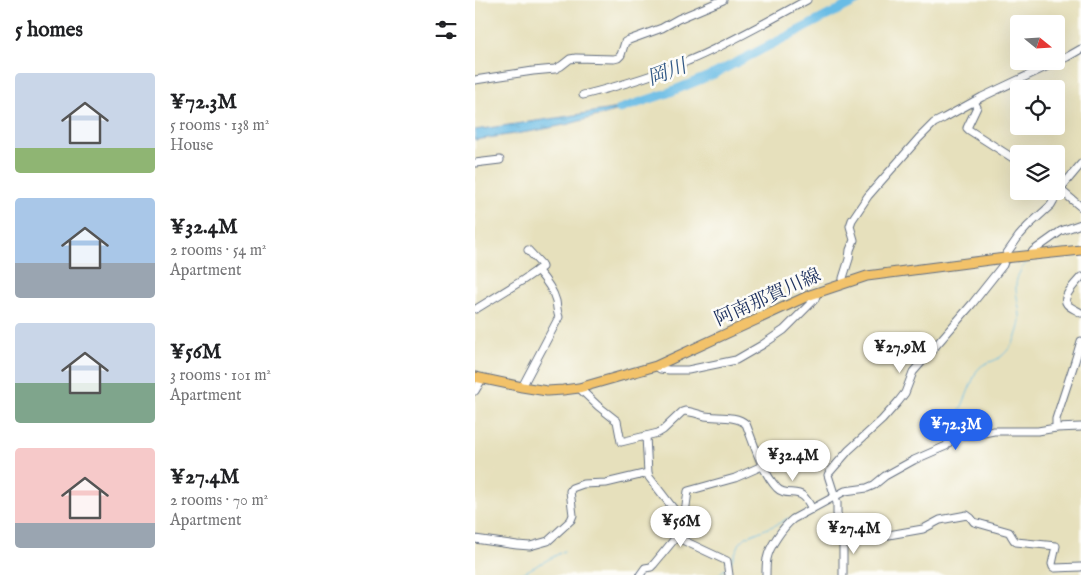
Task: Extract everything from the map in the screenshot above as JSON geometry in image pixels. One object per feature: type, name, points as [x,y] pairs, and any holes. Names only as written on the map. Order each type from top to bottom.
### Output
[{"type":"main road","name":"阿南那賀川線","points":[[479,378],[547,391],[579,388],[656,366],[817,293],[867,276],[1081,250]]},
{"type":"street","points":[[475,80],[555,69],[570,59],[576,58],[614,59],[621,55],[624,45],[629,40],[662,28],[678,18],[723,0]]},
{"type":"street","points":[[583,95],[625,84],[688,61],[807,0]]},
{"type":"street","points":[[843,283],[853,240],[850,226],[852,220],[868,196],[934,123],[982,97],[1067,58],[1081,49]]},
{"type":"street","points":[[974,102],[977,107],[967,128],[1010,156]]},
{"type":"street","points":[[475,163],[500,160]]},
{"type":"street","points":[[1065,181],[1081,164]]},
{"type":"street","points":[[1065,194],[1081,207]]},
{"type":"street","points":[[843,575],[844,536],[837,514],[837,502],[829,473],[849,450],[899,402],[905,393],[913,372],[1003,265],[1008,252],[1019,236],[1051,205],[1053,200]]},
{"type":"street","points":[[1030,255],[1061,231],[1081,224]]},
{"type":"street","points":[[476,309],[542,267],[528,250]]},
{"type":"street","points":[[521,387],[559,317],[554,296],[546,280],[537,270]]},
{"type":"street","points":[[1081,277],[1065,299],[1068,306],[1081,313]]},
{"type":"street","points":[[656,366],[660,369],[688,370],[736,360],[783,330],[815,299],[817,293]]},
{"type":"street","points":[[1056,428],[1056,419],[1081,341]]},
{"type":"street","points":[[475,391],[479,378]]},
{"type":"street","points":[[579,388],[597,406],[617,421],[621,442],[658,433],[685,411],[744,421],[762,466],[777,488],[781,491],[804,496],[811,507]]},
{"type":"street","points":[[766,575],[769,553],[781,532],[793,519],[834,495],[874,485],[885,476],[914,460],[946,446],[957,435],[973,435],[994,431],[1037,431],[1081,427]]},
{"type":"street","points":[[639,575],[645,568],[651,567],[654,564],[686,525],[649,478],[646,436]]},
{"type":"street","points":[[678,514],[684,511],[687,506],[687,491],[735,478],[762,466]]},
{"type":"street","points":[[475,540],[530,546],[542,543],[571,520],[573,515],[571,488],[583,484],[606,483],[648,473]]},
{"type":"street","points":[[844,536],[883,536],[923,529],[941,520],[967,516],[974,522],[1009,532],[1012,539],[1016,542],[1057,546],[1052,564],[1055,568],[1081,567]]},
{"type":"street","points":[[676,537],[727,561],[729,575]]},
{"type":"water","points":[[637,105],[569,124],[475,140],[475,130]]},
{"type":"waterway","name":"岡川","points":[[620,109],[665,94],[714,74],[858,0]]},
{"type":"waterway","points":[[950,436],[976,372],[984,364],[1001,357],[1014,341],[1020,318],[1016,283],[1021,270],[1029,259]]},
{"type":"waterway","points":[[730,564],[740,543],[746,537],[788,518]]},
{"type":"waterway","points":[[505,575],[523,573],[564,551]]},
{"type":"waterway","points":[[718,575],[725,569]]}]
